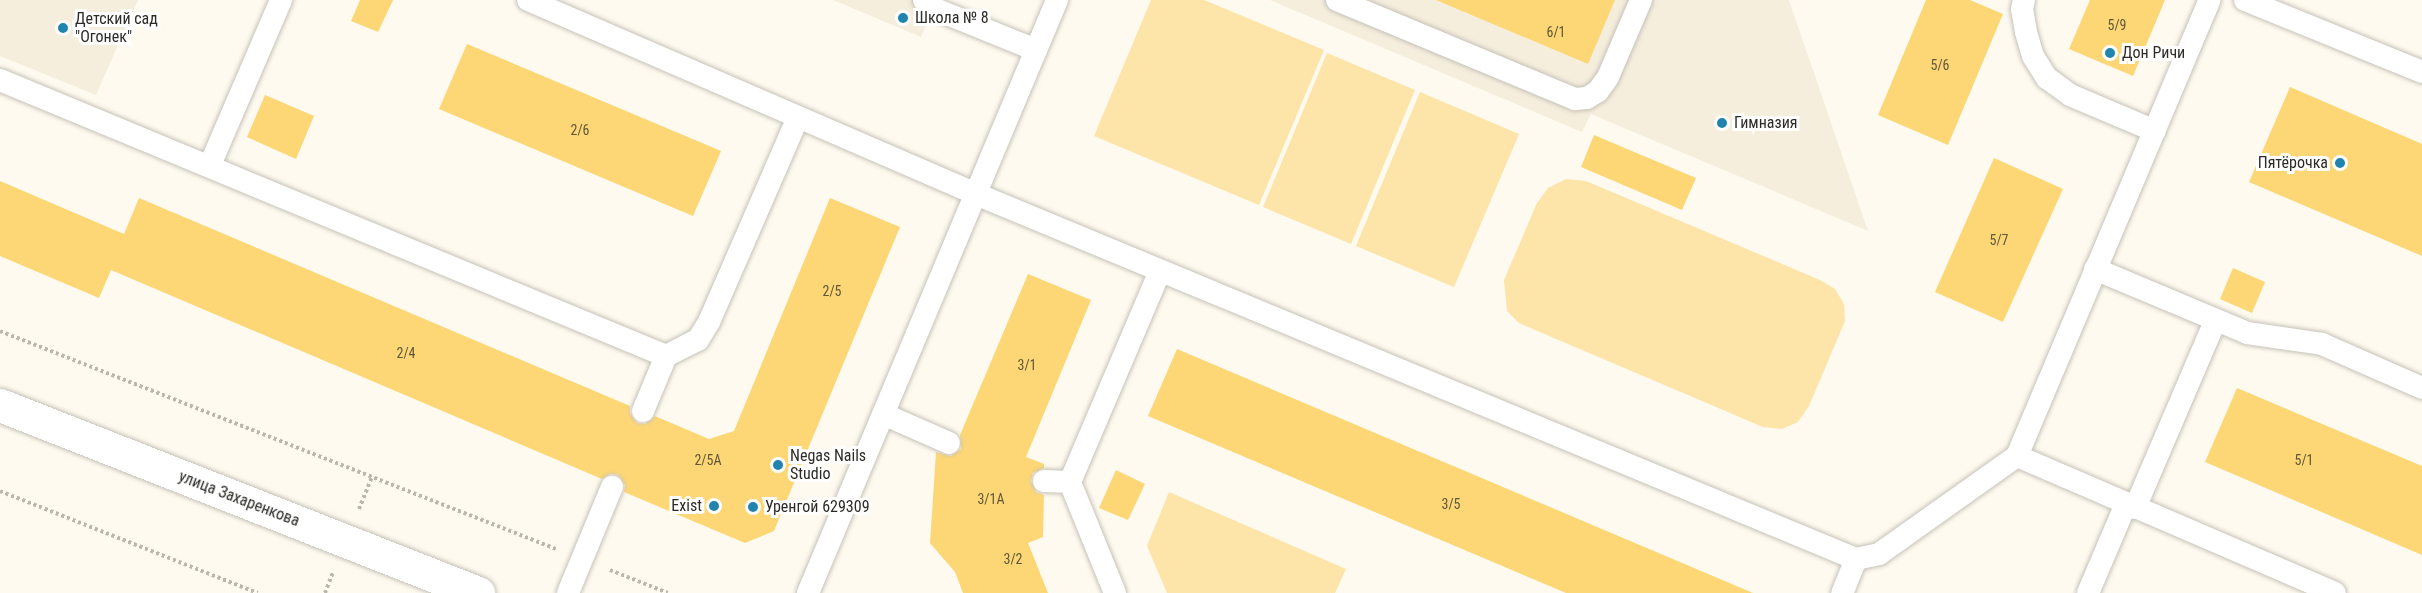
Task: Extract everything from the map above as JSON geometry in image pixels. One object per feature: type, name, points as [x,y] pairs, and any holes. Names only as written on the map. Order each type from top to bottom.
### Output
[{"type":"street","name":"улица Захаренкова","points":[[0,405],[478,593]]},
{"type":"lane","points":[[210,165],[281,0]]},
{"type":"lane","points":[[528,0],[976,194],[1856,559],[1880,554],[2017,456],[2210,0]]},
{"type":"lane","points":[[924,0],[935,9],[1036,50]]},
{"type":"lane","points":[[808,593],[1057,0]]},
{"type":"lane","points":[[1337,0],[1575,99],[1587,98],[1598,91],[1608,77],[1641,0]]},
{"type":"lane","points":[[2024,0],[2022,9],[2033,56],[2047,78],[2070,95],[2155,130]]},
{"type":"lane","points":[[2245,0],[2422,72]]},
{"type":"lane","points":[[0,80],[210,165],[666,356]]},
{"type":"lane","points":[[643,411],[666,356],[698,340],[709,322],[798,117]]},
{"type":"lane","points":[[2096,269],[2247,333],[2322,344],[2422,388]]},
{"type":"lane","points":[[1115,593],[1070,482],[1160,271]]},
{"type":"lane","points":[[2088,593],[2131,506],[2215,321]]},
{"type":"lane","points":[[883,414],[949,443]]},
{"type":"lane","points":[[2017,456],[2335,593]]},
{"type":"lane","points":[[1044,481],[1070,482]]},
{"type":"lane","points":[[568,593],[612,487]]},
{"type":"lane","points":[[1842,593],[1856,559]]},
{"type":"path","points":[[0,332],[668,593]]},
{"type":"path","points":[[0,491],[257,593]]},
{"type":"shaded area","name":"Детский сад \"Огонек\"","points":[[0,0],[138,0],[96,95],[0,56]]},
{"type":"shaded area","name":"Школа № 8","points":[[833,0],[937,0],[921,37]]},
{"type":"shaded area","points":[[1151,0],[1204,0],[1324,50],[1259,205],[1094,136]]},
{"type":"shaded area","name":"Гимназия","points":[[1270,0],[1789,0],[1868,231],[1591,114],[1582,132]]},
{"type":"shaded area","points":[[1327,53],[1415,90],[1351,244],[1263,207]]},
{"type":"shaded area","points":[[1420,92],[1519,134],[1454,287],[1356,246]]},
{"type":"shaded area","points":[[1566,179],[1586,181],[1820,280],[1835,289],[1844,304],[1845,321],[1809,406],[1798,422],[1782,429],[1763,427],[1519,323],[1507,311],[1504,280],[1537,203],[1548,188]]},
{"type":"shaded area","points":[[1169,492],[1346,569],[1335,593],[1167,593],[1147,546]]},
{"type":"building","points":[[360,0],[393,0],[378,32],[351,21]]},
{"type":"building","points":[[1436,0],[1615,0],[1588,64]]},
{"type":"building","points":[[1926,0],[1970,0],[2003,14],[1948,145],[1878,115]]},
{"type":"building","points":[[2090,0],[2165,0],[2133,76],[2069,49]]},
{"type":"building","points":[[467,44],[721,151],[693,216],[439,109]]},
{"type":"building","name":"Пятёрочка","points":[[2290,87],[2422,144],[2422,256],[2249,182]]},
{"type":"building","points":[[265,95],[314,116],[296,159],[247,137]]},
{"type":"building","points":[[1594,135],[1696,178],[1682,210],[1581,167]]},
{"type":"building","points":[[1994,158],[2063,189],[2003,322],[1935,292]]},
{"type":"building","points":[[0,181],[124,234],[139,198],[630,406],[630,413],[637,423],[645,424],[655,416],[709,439],[734,431],[830,198],[900,227],[774,531],[745,543],[624,492],[625,485],[618,475],[610,474],[602,479],[111,270],[99,298],[0,256]]},
{"type":"building","points":[[2233,268],[2265,282],[2252,313],[2220,299]]},
{"type":"building","points":[[1028,274],[1091,300],[1026,457],[1044,464],[1044,468],[1033,473],[1031,481],[1036,492],[1044,495],[1043,537],[1028,543],[1048,593],[963,593],[955,572],[930,543],[936,452],[951,456],[961,449],[960,435]]},
{"type":"building","points":[[1177,349],[1753,593],[1566,593],[1148,416]]},
{"type":"building","points":[[2237,388],[2422,466],[2422,555],[2205,462]]},
{"type":"building","points":[[1116,470],[1145,484],[1128,520],[1099,508]]},
{"type":"place","name":"Школа № 8","points":[[903,18]]},
{"type":"place","name":"Детский сад \"Огонек\"","points":[[63,28]]},
{"type":"place","name":"Дон Ричи","points":[[2110,53]]},
{"type":"place","name":"Гимназия","points":[[1722,123]]},
{"type":"place","name":"Пятёрочка","points":[[2340,163]]},
{"type":"place","name":"Negas Nails Studio","points":[[778,465]]},
{"type":"place","name":"Exist","points":[[714,506]]},
{"type":"place","name":"Уренгой 629309","points":[[753,507]]}]
